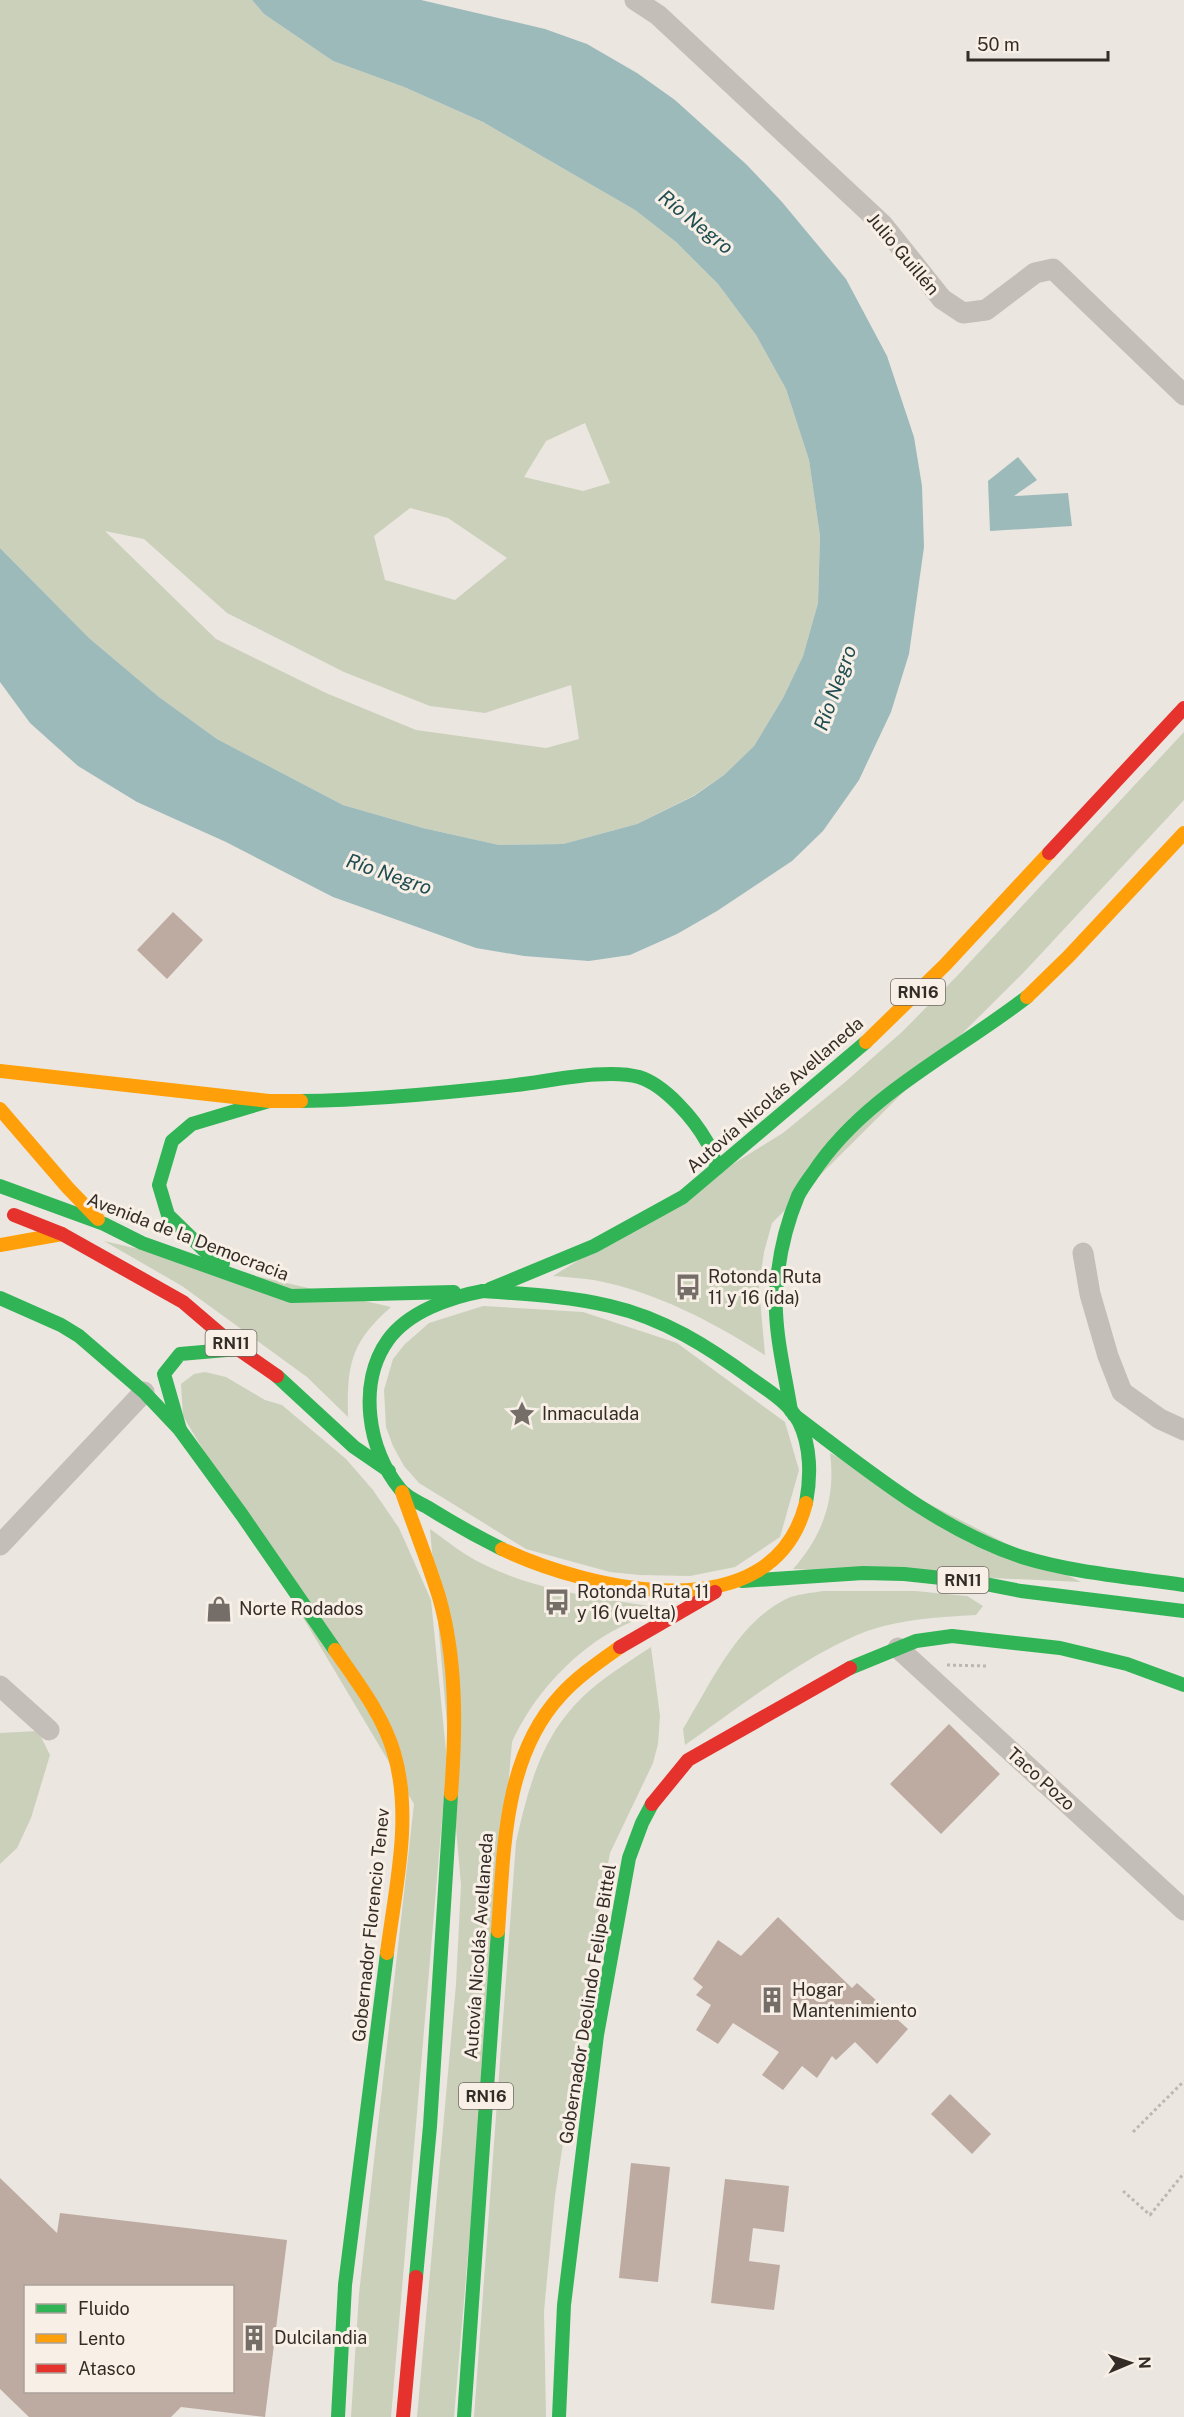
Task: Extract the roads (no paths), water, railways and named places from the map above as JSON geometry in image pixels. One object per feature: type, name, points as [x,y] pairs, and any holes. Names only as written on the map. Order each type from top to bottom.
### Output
[{"type":"main road","name":"Autovía Nicolás Avellaneda","points":[[480,1292],[594,1246],[683,1197],[877,1032],[945,965],[1044,861],[1184,708]]},
{"type":"main road","points":[[793,1413],[778,1330],[776,1294],[778,1261],[783,1231],[790,1212],[813,1169],[853,1124],[883,1098],[999,1018],[1038,987],[1184,833]]},
{"type":"main road","points":[[0,1071],[268,1101],[345,1100],[616,1073],[639,1077],[658,1085],[690,1118],[708,1143],[717,1168]]},
{"type":"main road","points":[[256,1282],[209,1255],[168,1215],[159,1185],[172,1142],[192,1124],[268,1101]]},
{"type":"main road","points":[[0,1109],[68,1188],[104,1224]]},
{"type":"main road","name":"Avenida de la Democracia","points":[[0,1186],[104,1224],[142,1243],[291,1296],[480,1292]]},
{"type":"main road","name":"RN11","points":[[0,1210],[62,1234],[183,1302],[238,1349],[281,1378],[354,1447],[389,1471]]},
{"type":"main road","points":[[0,1245],[62,1234]]},
{"type":"main road","name":"RN11","points":[[1184,1585],[1050,1564],[1001,1549],[974,1537],[902,1493],[793,1413],[735,1365],[696,1342],[638,1315],[593,1302],[480,1292],[424,1311],[411,1318],[387,1341],[380,1355],[373,1380],[371,1413],[378,1452],[402,1492],[470,1533],[516,1556],[568,1575],[619,1587],[669,1591],[695,1590],[736,1582],[863,1573],[904,1574],[1184,1611]]},
{"type":"main road","name":"Gobernador Florencio Tenev","points":[[5,1300],[61,1325],[79,1336],[144,1392],[180,1430],[242,1515],[362,1689],[388,1734],[399,1766],[402,1801],[399,1859],[345,2284],[338,2417]]},
{"type":"main road","points":[[180,1430],[164,1374],[180,1354],[238,1349]]},
{"type":"main road","name":"RN11","points":[[736,1582],[759,1571],[786,1547],[803,1515],[808,1499],[809,1461],[804,1439],[793,1413]]},
{"type":"main road","name":"Autovía Nicolás Avellaneda","points":[[402,1492],[439,1598],[450,1658],[455,1738],[430,2126],[403,2417]]},
{"type":"main road","points":[[1139,1578],[1173,1571]]},
{"type":"main road","name":"Autovía Nicolás Avellaneda","points":[[464,2417],[505,1842],[515,1782],[543,1717],[561,1693],[589,1670],[649,1629],[736,1582]]},
{"type":"main road","name":"Gobernador Deolindo Felipe Bittel","points":[[560,2417],[564,2305],[597,2035],[629,1858],[642,1822],[661,1792],[688,1760],[838,1673],[916,1641],[952,1636],[1060,1648],[1127,1664],[1184,1685]]},
{"type":"street","name":"Julio Guillén","points":[[635,0],[658,15],[883,225],[942,299],[963,313],[986,310],[1035,273],[1053,269],[1184,395]]},
{"type":"street","points":[[1083,1252],[1090,1294],[1108,1356],[1122,1392],[1160,1419],[1184,1430]]},
{"type":"street","points":[[0,1545],[144,1392]]},
{"type":"street","name":"Taco Pozo","points":[[898,1648],[1184,1910]]},
{"type":"street","points":[[0,1686],[49,1730]]},
{"type":"water","name":"Río Negro","points":[[252,0],[421,0],[545,29],[587,44],[637,73],[675,100],[747,165],[782,202],[846,279],[887,356],[914,437],[922,486],[924,547],[909,654],[891,712],[859,780],[823,831],[792,861],[717,911],[677,934],[630,955],[589,961],[524,956],[476,948],[333,897],[226,842],[137,802],[78,766],[30,723],[0,682],[0,548],[89,638],[159,697],[217,739],[343,805],[423,828],[499,845],[563,844],[637,824],[694,796],[724,775],[754,746],[783,698],[803,656],[818,603],[820,536],[809,460],[786,389],[756,335],[718,284],[676,242],[635,210],[483,122],[404,87],[333,61],[264,14]]},
{"type":"water","points":[[1018,457],[1037,480],[1014,496],[1068,493],[1072,526],[990,531],[988,481]]},
{"type":"place","name":"Rotonda Ruta 11 y 16 (ida)","points":[[688,1287]]},
{"type":"place","name":"Inmaculada","points":[[522,1414]]},
{"type":"place","name":"Rotonda Ruta 11 y 16 (vuelta)","points":[[557,1602]]},
{"type":"place","name":"Norte Rodados","points":[[219,1609]]},
{"type":"place","name":"Hogar Mantenimiento","points":[[772,2000]]},
{"type":"place","name":"Dulcilandia","points":[[254,2338]]}]
